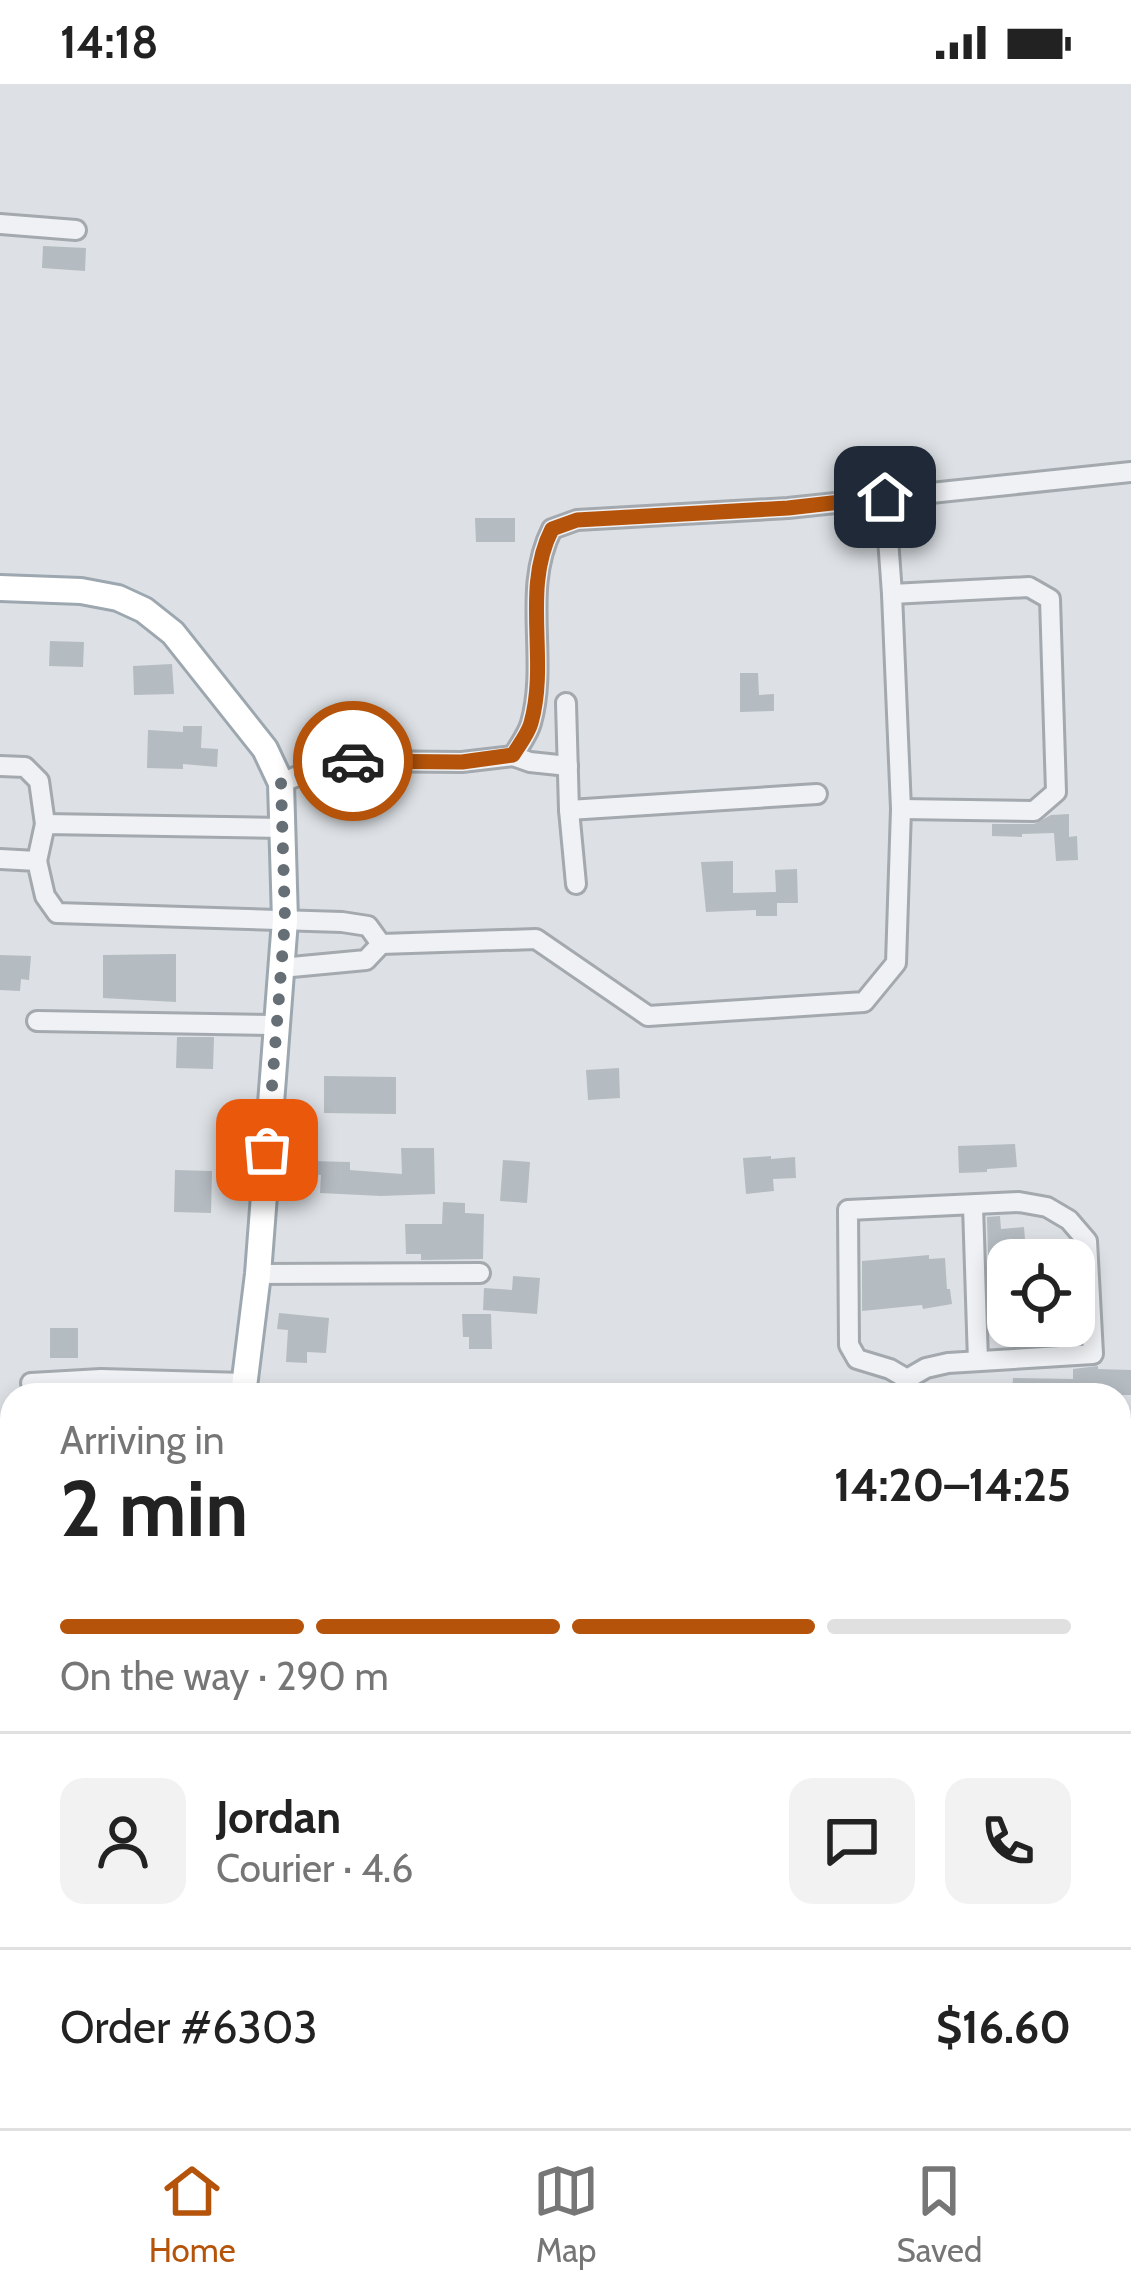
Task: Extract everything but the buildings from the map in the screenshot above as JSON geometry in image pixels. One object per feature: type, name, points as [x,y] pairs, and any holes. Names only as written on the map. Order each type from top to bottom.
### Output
[{"type":"main road","points":[[0,588],[81,591],[118,598],[144,610],[172,633],[265,749],[281,783],[285,920],[258,1274],[245,1383]]},
{"type":"street","points":[[0,224],[76,230]]},
{"type":"street","points":[[513,755],[531,725],[537,670],[536,581],[542,548],[552,529],[577,520],[788,508],[1131,472]]},
{"type":"street","points":[[281,968],[366,959],[381,944],[536,939],[648,1016],[864,1003],[896,962],[901,809],[885,497]]},
{"type":"street","points":[[892,594],[1029,587],[1050,599],[1056,791],[1034,811],[901,809]]},
{"type":"street","points":[[566,703],[576,884]]},
{"type":"street","points":[[281,783],[326,764],[353,761],[462,762],[513,755],[568,766]]},
{"type":"street","points":[[0,766],[25,767],[39,781],[45,824],[37,861],[45,896],[57,913],[342,922],[368,926],[381,944]]},
{"type":"street","points":[[569,810],[817,794]]},
{"type":"street","points":[[45,824],[282,828]]},
{"type":"street","points":[[0,859],[37,861]]},
{"type":"street","points":[[38,1022],[276,1025]]},
{"type":"street","points":[[902,1383],[890,1369],[857,1359],[849,1345],[848,1210],[1019,1202],[1047,1207],[1069,1220],[1087,1241],[1093,1354],[926,1369],[910,1383]]},
{"type":"street","points":[[973,1206],[978,1361]]},
{"type":"street","points":[[258,1274],[480,1273]]},
{"type":"street","points":[[31,1383],[101,1378],[166,1383]]},
{"type":"way so far","points":[[267,1150],[285,920],[281,783],[326,764],[353,761]]},
{"type":"route","points":[[353,761],[462,762],[513,755],[531,725],[537,670],[536,581],[542,548],[552,529],[577,520],[788,508],[885,497]]}]
